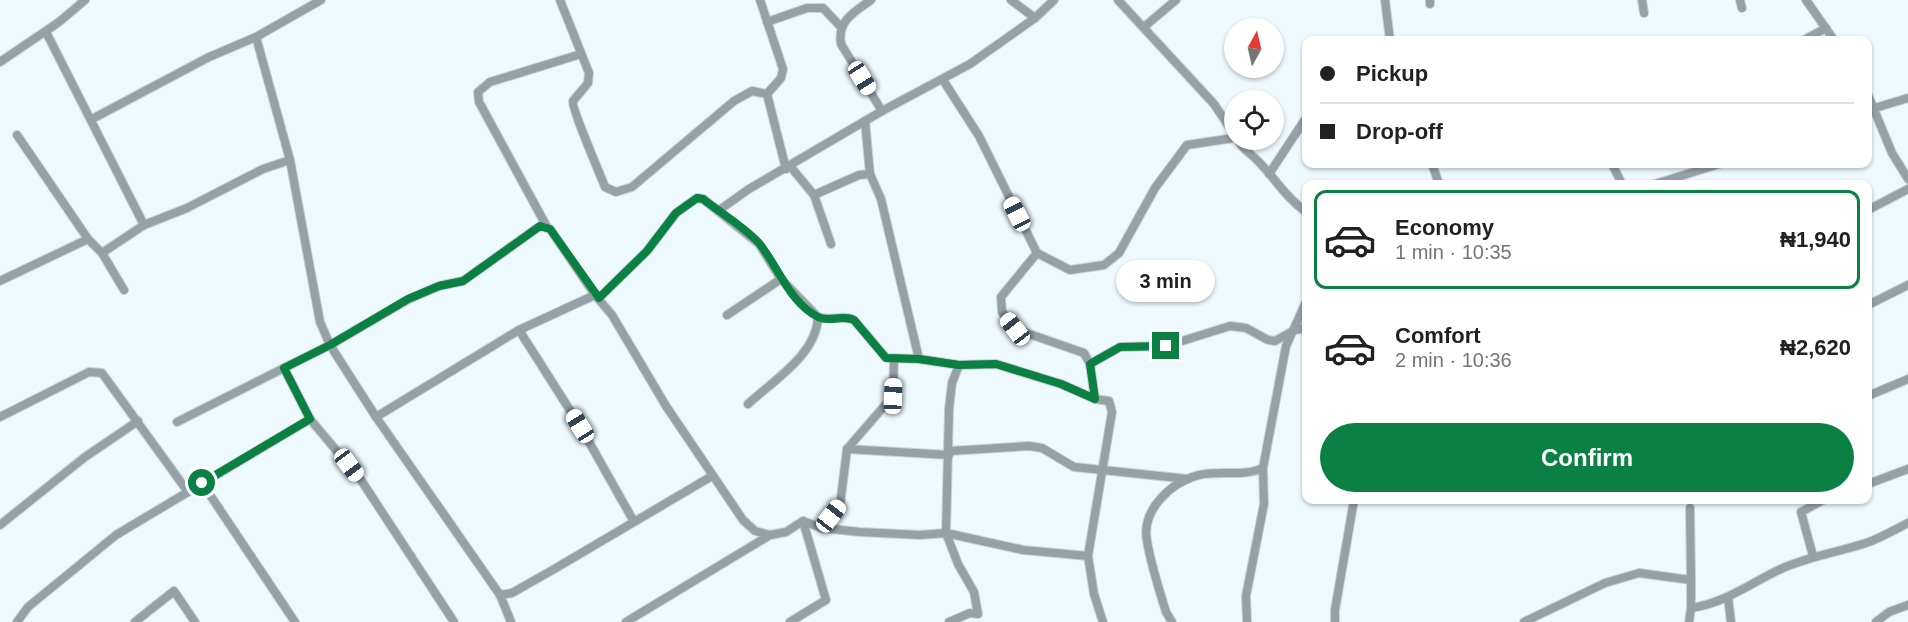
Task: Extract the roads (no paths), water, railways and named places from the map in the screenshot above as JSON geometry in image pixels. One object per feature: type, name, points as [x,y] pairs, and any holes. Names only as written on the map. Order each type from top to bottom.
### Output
[{"type":"street","points":[[0,62],[46,32],[85,0]]},
{"type":"street","points":[[92,119],[209,57],[256,37],[321,0]]},
{"type":"street","points":[[560,0],[589,78],[571,104],[605,187],[616,192],[632,187],[734,101],[752,91],[766,94]]},
{"type":"street","points":[[760,0],[783,69],[781,78],[766,94]]},
{"type":"street","points":[[840,26],[871,0]]},
{"type":"street","points":[[1011,0],[1035,18]]},
{"type":"street","points":[[718,211],[749,189],[882,111],[970,64],[1035,18],[1054,0]]},
{"type":"street","points":[[1118,0],[1214,104],[1224,119]]},
{"type":"street","points":[[1143,27],[1176,0]]},
{"type":"street","points":[[1385,0],[1390,36]]},
{"type":"street","points":[[1642,0],[1644,13]]},
{"type":"street","points":[[1806,0],[1831,36]]},
{"type":"street","points":[[767,22],[807,8],[822,8],[840,26],[841,44],[882,111]]},
{"type":"street","points":[[1811,36],[1826,28]]},
{"type":"street","points":[[46,32],[144,225]]},
{"type":"street","points":[[256,37],[290,160],[310,282],[320,322],[330,345],[376,417],[500,595],[511,622]]},
{"type":"street","points":[[581,54],[490,82],[478,92],[479,102],[547,226],[573,259],[712,476],[743,520],[755,531],[770,536]]},
{"type":"street","points":[[943,80],[978,136],[1037,253],[1070,270],[1104,265],[1119,253],[1155,188],[1187,145],[1224,139]]},
{"type":"street","points":[[766,94],[788,167],[814,195],[831,244]]},
{"type":"street","points":[[1872,109],[1908,98]]},
{"type":"street","points":[[1872,111],[1892,153],[1908,179]]},
{"type":"street","points":[[865,121],[870,174],[881,199],[919,359]]},
{"type":"street","points":[[1269,174],[1302,124]]},
{"type":"street","points":[[17,135],[88,239],[102,253],[124,290]]},
{"type":"street","points":[[1244,150],[1269,174],[1290,201],[1302,209]]},
{"type":"street","points":[[102,253],[144,225],[187,208],[263,169],[290,160]]},
{"type":"street","points":[[1668,180],[1706,168]]},
{"type":"street","points":[[814,195],[859,175],[870,174]]},
{"type":"street","points":[[1872,208],[1908,189]]},
{"type":"street","points":[[376,417],[519,330],[597,296],[639,259],[676,213],[692,199],[703,199],[759,244],[781,279],[818,317],[825,320],[847,317],[854,320],[882,355],[894,359],[919,359],[959,365],[996,364],[1061,384],[1095,399],[1109,401],[1112,412],[1088,556],[1094,594],[1103,622]]},
{"type":"street","points":[[177,422],[330,345],[408,299],[439,286],[463,281],[536,228],[547,226]]},
{"type":"street","points":[[0,281],[88,239]]},
{"type":"street","points":[[1037,253],[1001,297],[1002,312],[1015,329],[1084,353],[1090,364],[1095,399]]},
{"type":"street","points":[[728,315],[781,279]]},
{"type":"street","points":[[1872,303],[1908,285]]},
{"type":"street","points":[[1247,622],[1246,596],[1264,504],[1263,468],[1290,333],[1302,310]]},
{"type":"street","points":[[748,404],[804,353],[815,337],[818,317]]},
{"type":"street","points":[[1090,364],[1120,347],[1166,346],[1230,326],[1246,328],[1268,340],[1275,341],[1302,329]]},
{"type":"street","points":[[519,330],[580,426],[633,520]]},
{"type":"street","points":[[822,528],[840,505],[847,449],[893,396],[894,359]]},
{"type":"street","points":[[959,365],[952,383],[946,533],[974,592],[980,618]]},
{"type":"street","points":[[284,368],[310,419],[361,480],[454,622]]},
{"type":"street","points":[[0,417],[89,372],[102,374],[188,492]]},
{"type":"street","points":[[1872,394],[1908,379]]},
{"type":"street","points":[[17,622],[28,607],[116,535],[310,419]]},
{"type":"street","points":[[0,525],[85,456],[138,421]]},
{"type":"street","points":[[847,449],[949,454],[950,451],[1029,446],[1042,448],[1074,467],[1188,479]]},
{"type":"street","points":[[1172,622],[1166,612],[1146,540],[1154,507],[1165,492],[1188,479],[1200,475],[1250,472],[1263,468]]},
{"type":"street","points":[[1872,482],[1908,469]]},
{"type":"street","points":[[500,595],[512,593],[633,520],[712,476]]},
{"type":"street","points":[[202,483],[295,622]]},
{"type":"street","points":[[1335,622],[1335,610],[1353,504]]},
{"type":"street","points":[[1813,556],[1801,512],[1816,504]]},
{"type":"street","points":[[1689,622],[1691,608],[1690,508]]},
{"type":"street","points":[[803,521],[822,528],[920,535],[946,533],[1023,550],[1088,556]]},
{"type":"street","points":[[626,622],[770,536],[786,532],[803,521]]},
{"type":"street","points":[[790,622],[826,600],[803,521]]},
{"type":"street","points":[[1691,608],[1707,606],[1783,568],[1813,556],[1866,543],[1908,523]]},
{"type":"street","points":[[1524,622],[1605,583],[1639,573],[1691,580]]},
{"type":"street","points":[[135,622],[174,591],[195,622]]},
{"type":"street","points":[[1728,597],[1731,622]]},
{"type":"street","points":[[1876,622],[1908,605]]},
{"type":"street","points":[[949,622],[970,613],[980,618]]}]
